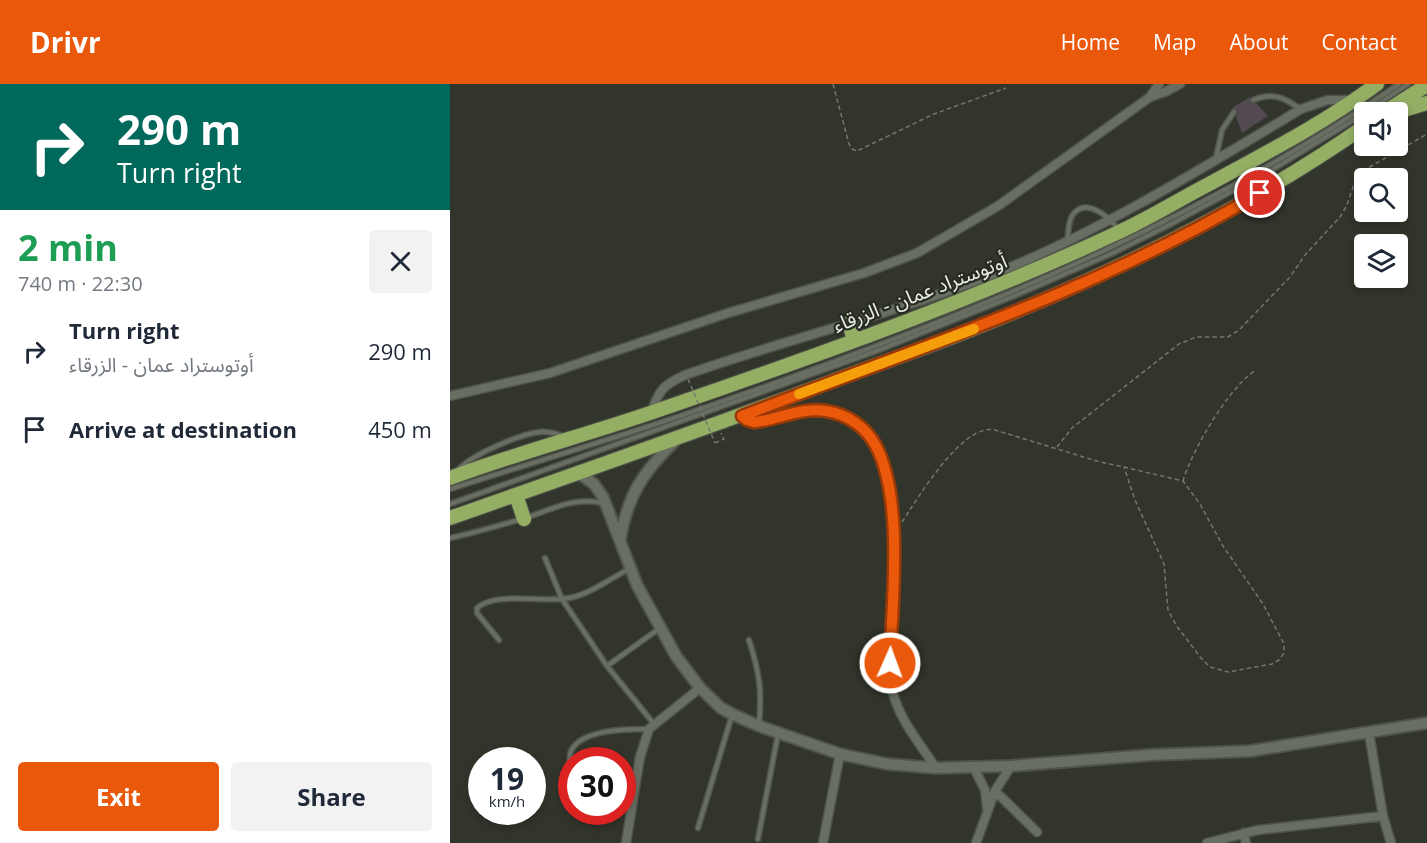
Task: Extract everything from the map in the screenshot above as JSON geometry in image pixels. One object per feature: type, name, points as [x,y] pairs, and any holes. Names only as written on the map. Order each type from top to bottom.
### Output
[{"type":"highway","name":"أوتوستراد عمان - الزرقاء","points":[[451,481],[508,457],[651,413],[1004,284],[1120,232],[1236,170],[1356,100],[1376,84]]},
{"type":"highway","points":[[1401,102],[1427,85]]},
{"type":"highway","points":[[1408,109],[1427,103]]},
{"type":"highway","points":[[450,518],[742,416],[990,322],[1122,264],[1229,211],[1354,133]]},
{"type":"highway","points":[[849,323],[854,340]]},
{"type":"highway","points":[[516,495],[524,519]]},
{"type":"street","points":[[1150,97],[1159,84]]},
{"type":"street","points":[[450,396],[550,373],[728,313],[864,273],[917,253],[998,206],[1150,97],[1180,84]]},
{"type":"street","points":[[651,413],[661,390],[685,375],[984,277],[1111,220],[1301,109],[1328,100],[1356,100]]},
{"type":"street","points":[[742,416],[747,420],[757,422],[801,411],[826,411],[850,418],[864,429],[876,446],[884,467],[891,501],[894,535],[891,686],[900,711],[936,768]]},
{"type":"street","points":[[620,541],[625,511],[637,484],[655,460],[678,438]]},
{"type":"street","points":[[579,473],[594,484],[606,504],[630,569],[660,628],[676,656],[700,688],[715,703],[732,714],[759,726],[840,754],[887,764],[974,768],[1150,755],[1250,751],[1426,726]]},
{"type":"street","points":[[626,843],[640,757],[652,727],[700,688]]},
{"type":"street","points":[[1369,733],[1383,816],[1391,843]]},
{"type":"street","points":[[823,843],[840,754]]},
{"type":"street","points":[[975,843],[995,791],[1011,766]]},
{"type":"street","points":[[974,768],[985,790],[987,814]]},
{"type":"street","points":[[995,791],[1037,832]]},
{"type":"street","points":[[1208,843],[1383,816]]},
{"type":"lane","points":[[451,481],[682,415],[879,346],[1012,292],[1113,248],[1240,183],[1314,140],[1399,84]]},
{"type":"lane","points":[[1381,102],[1408,84]]},
{"type":"lane","points":[[1253,100],[1263,96],[1279,96],[1286,98],[1301,109]]},
{"type":"lane","points":[[1216,160],[1222,130],[1234,112]]},
{"type":"lane","points":[[450,504],[879,350],[1014,296],[1113,253],[1180,219],[1283,163],[1354,120]]},
{"type":"lane","points":[[1067,240],[1073,214],[1080,209],[1095,209],[1111,220],[1120,232]]},
{"type":"lane","points":[[450,538],[524,519],[576,501],[606,504]]},
{"type":"lane","points":[[545,558],[562,599],[652,727]]},
{"type":"lane","points":[[499,640],[477,613],[477,608],[481,604],[496,600],[562,599],[586,592],[630,569]]},
{"type":"lane","points":[[607,666],[660,628]]},
{"type":"lane","points":[[749,640],[761,687],[759,726]]},
{"type":"lane","points":[[698,828],[732,714]]},
{"type":"lane","points":[[573,747],[578,741],[620,729],[652,727]]},
{"type":"lane","points":[[758,839],[778,733]]},
{"type":"path","points":[[833,84],[849,144],[857,151],[942,110],[1006,88]]},
{"type":"path","points":[[1056,448],[1072,428],[1179,344],[1196,338],[1228,337],[1239,330],[1290,278],[1305,255],[1340,217],[1361,172],[1427,134]]},
{"type":"path","points":[[1183,482],[1189,461],[1230,395],[1239,383],[1256,370]]},
{"type":"path","points":[[688,379],[715,443],[724,440]]},
{"type":"path","points":[[894,535],[939,467],[979,431],[990,429],[1183,482],[1200,504],[1223,546],[1263,604],[1282,640],[1284,653],[1276,663],[1228,672],[1210,667],[1201,658],[1176,625],[1168,610],[1164,564],[1135,500],[1124,467]]},
{"type":"building","points":[[1250,97],[1250,103],[1256,103],[1268,116],[1242,133],[1236,117],[1238,111],[1232,108]]},
{"type":"slow traffic","points":[[799,394],[974,329]]},
{"type":"route","points":[[890,663],[894,535],[891,501],[884,467],[876,446],[864,429],[850,418],[826,411],[801,411],[754,422],[742,416],[919,350],[1053,296],[1142,255],[1260,193]]}]
